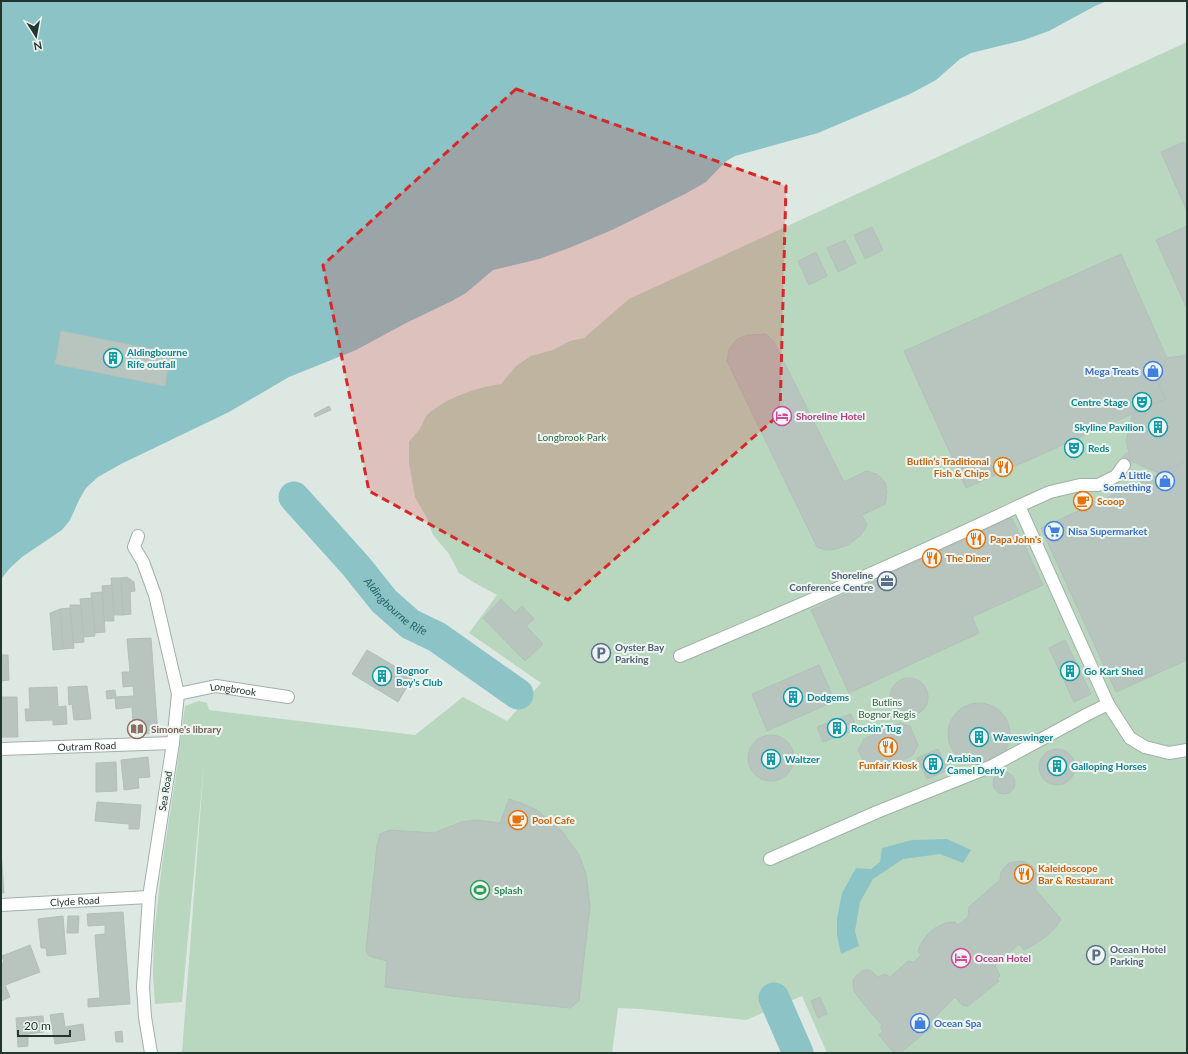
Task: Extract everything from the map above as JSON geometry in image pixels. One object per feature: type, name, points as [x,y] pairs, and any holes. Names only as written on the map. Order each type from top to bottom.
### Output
[{"type":"street","points":[[680,656],[792,609],[1050,492],[1080,485],[1098,485],[1116,476],[1124,465]]},
{"type":"street","points":[[1019,506],[1108,704],[1130,738],[1145,747],[1169,753],[1187,750]]},
{"type":"street","name":"Sea Road","points":[[138,536],[134,547],[143,562],[155,595],[178,694],[173,743],[149,897],[143,987],[144,1016],[151,1053]]},
{"type":"street","name":"Longbrook","points":[[178,694],[216,686],[288,697]]},
{"type":"street","points":[[770,860],[877,812],[992,766],[1108,704]]},
{"type":"street","name":"Outram Road","points":[[1,749],[173,743]]},
{"type":"street","name":"Clyde Road","points":[[1,905],[149,897]]},
{"type":"highlighted area","points":[[516,89],[786,186],[780,414],[568,600],[369,491],[323,265]]},
{"type":"green space","name":"Butlins Bognor Regis","points":[[1187,42],[1187,1053],[827,1053],[802,996],[746,1020],[618,1008],[612,1053],[182,1053],[204,764],[182,1002],[155,1004],[153,976],[154,935],[162,864],[185,706],[199,701],[207,703],[209,710],[415,735],[463,697],[507,721],[541,683],[469,633],[497,595],[459,573],[449,554],[433,535],[427,518],[415,497],[409,463],[409,442],[420,428],[425,417],[435,408],[453,398],[482,388],[501,384],[516,366],[531,356],[553,350],[570,341],[584,338],[629,299]]},
{"type":"water","points":[[1,1],[1107,1],[1049,31],[1024,40],[971,53],[960,59],[936,80],[910,94],[818,133],[735,156],[725,162],[706,182],[685,194],[612,230],[569,248],[539,259],[493,270],[466,293],[452,301],[408,322],[356,350],[289,377],[229,412],[121,464],[98,477],[86,488],[70,520],[62,530],[22,557],[1,579]]},
{"type":"water","points":[[947,839],[971,850],[963,863],[940,854],[903,859],[873,879],[860,902],[855,931],[859,946],[841,954],[837,935],[837,919],[842,893],[856,868],[871,869],[880,862],[882,848],[912,840]]},
{"type":"building","points":[[1184,142],[1187,149],[1186,209],[1161,152]]},
{"type":"building","points":[[1187,226],[1187,309],[1156,240]]},
{"type":"building","points":[[872,227],[883,250],[865,259],[854,235]]},
{"type":"building","points":[[845,240],[856,263],[838,272],[827,248]]},
{"type":"building","points":[[816,252],[827,276],[809,285],[798,261]]},
{"type":"building","points":[[1121,254],[1167,358],[1158,382],[1166,399],[966,488],[904,351]]},
{"type":"building","name":"Aldingbourne Rife outfall","points":[[61,331],[171,353],[165,386],[55,364]]},
{"type":"building","name":"Shoreline Hotel","points":[[766,334],[774,342],[844,482],[866,471],[877,474],[885,482],[887,492],[885,504],[862,515],[867,525],[861,535],[848,545],[836,549],[826,550],[817,547],[727,361],[729,349],[737,339],[748,335]]},
{"type":"building","name":"Skyline Pavilion","points":[[1187,356],[1187,471],[1168,477],[1131,461],[1126,441],[1133,413],[1166,399],[1158,382],[1167,358]]},
{"type":"building","points":[[329,406],[331,410],[315,417],[314,414]]},
{"type":"building","points":[[1187,461],[1187,660],[1116,692],[1041,528]]},
{"type":"building","points":[[1012,518],[1043,585],[972,617],[979,633],[849,693],[811,610]]},
{"type":"building","points":[[127,577],[134,582],[135,591],[130,592],[131,614],[123,615],[121,578]]},
{"type":"building","points":[[111,578],[121,578],[123,615],[114,615]]},
{"type":"building","points":[[112,585],[114,621],[104,621],[102,586]]},
{"type":"building","points":[[102,592],[105,632],[95,633],[91,593]]},
{"type":"building","points":[[92,598],[95,636],[84,637],[80,599]]},
{"type":"building","points":[[501,599],[515,613],[522,606],[534,619],[526,626],[543,644],[525,661],[483,618]]},
{"type":"building","points":[[70,605],[81,605],[84,642],[73,643]]},
{"type":"building","points":[[70,608],[74,648],[63,649],[60,609]]},
{"type":"building","points":[[60,609],[63,649],[53,650],[50,613]]},
{"type":"building","points":[[151,638],[157,721],[133,723],[132,707],[116,709],[115,698],[107,699],[106,691],[115,690],[116,697],[134,696],[133,686],[123,687],[122,672],[130,672],[127,639]]},
{"type":"building","name":"Go Kart Shed","points":[[1065,640],[1091,694],[1074,702],[1049,648]]},
{"type":"building","name":"Bognor Boy's Club","points":[[367,650],[413,677],[398,702],[352,674]]},
{"type":"building","points":[[1,655],[8,655],[9,680],[1,681]]},
{"type":"building","name":"Dodgems","points":[[819,665],[835,701],[767,731],[752,694]]},
{"type":"building","points":[[905,678],[913,678],[923,683],[927,690],[927,704],[923,711],[913,716],[905,716],[895,711],[893,708],[890,701],[890,693],[895,683],[898,681]]},
{"type":"building","points":[[87,686],[91,719],[74,720],[72,704],[69,705],[68,687]]},
{"type":"building","points":[[57,687],[58,707],[66,706],[67,724],[53,725],[53,720],[26,721],[25,709],[30,709],[29,688]]},
{"type":"building","points":[[1,697],[17,697],[18,737],[1,737]]},
{"type":"building","name":"Waveswinger","points":[[979,703],[991,705],[1001,712],[1008,722],[1010,734],[1008,746],[1001,756],[991,763],[979,765],[967,763],[957,756],[950,746],[948,734],[950,722],[957,712],[967,705]]},
{"type":"building","name":"Rockin' Tug","points":[[851,714],[857,729],[823,742],[817,727]]},
{"type":"building","points":[[157,721],[158,733],[135,734],[134,722]]},
{"type":"building","name":"Funfair Kiosk","points":[[899,723],[910,726],[918,745],[913,755],[880,772],[866,766],[858,750],[864,739]]},
{"type":"building","name":"Waltzer","points":[[766,735],[776,735],[784,739],[790,745],[794,753],[794,763],[790,771],[784,777],[776,781],[766,781],[758,777],[752,771],[748,763],[748,753],[752,745],[758,739]]},
{"type":"building","name":"Arabian Camel Derby","points":[[938,749],[948,770],[927,779],[917,758]]},
{"type":"building","name":"Galloping Horses","points":[[1057,749],[1067,752],[1072,757],[1075,767],[1072,777],[1067,782],[1057,785],[1047,782],[1042,777],[1039,767],[1042,757],[1047,752]]},
{"type":"building","points":[[148,757],[150,777],[138,778],[139,788],[124,790],[121,760]]},
{"type":"building","points":[[116,762],[117,791],[96,792],[96,763]]},
{"type":"building","points":[[1000,772],[1008,772],[1015,779],[1015,787],[1008,794],[1000,794],[993,787],[993,779]]},
{"type":"building","name":"Splash","points":[[509,799],[537,810],[562,831],[579,855],[586,874],[590,906],[579,1001],[570,1008],[452,996],[385,987],[387,961],[369,956],[366,950],[377,845],[380,834],[390,830],[434,833],[461,822],[477,820],[500,823]]},
{"type":"building","points":[[97,802],[141,805],[139,829],[129,829],[129,824],[95,821]]},
{"type":"building","points":[[1,850],[4,893],[1,893]]},
{"type":"building","name":"Ocean Hotel","points":[[1021,861],[1026,862],[1033,867],[1037,875],[1037,884],[1035,889],[1061,919],[1056,927],[1047,936],[1024,950],[1019,944],[995,965],[1000,976],[997,978],[999,981],[968,1006],[962,1005],[955,997],[929,1023],[932,1027],[900,1053],[894,1053],[879,1035],[883,1031],[880,1027],[882,1025],[854,991],[853,981],[855,977],[862,971],[870,970],[878,977],[885,974],[890,977],[908,961],[914,962],[921,955],[918,952],[920,945],[927,935],[935,928],[945,923],[955,922],[958,925],[968,917],[969,907],[1000,880],[1001,872],[1005,867],[1009,863]]},
{"type":"building","points":[[123,912],[130,1004],[88,1007],[88,999],[100,998],[95,935],[105,934],[105,925],[88,926],[87,914]]},
{"type":"building","points":[[63,916],[66,954],[47,956],[46,948],[41,948],[38,919]]},
{"type":"building","points":[[68,916],[79,916],[78,933],[67,933]]},
{"type":"building","points":[[30,945],[40,972],[5,985],[10,997],[1,1001],[1,964],[4,962],[2,956]]},
{"type":"building","points":[[820,997],[827,1014],[818,1018],[811,1001]]},
{"type":"building","points":[[63,1013],[65,1027],[83,1024],[85,1040],[55,1044],[50,1015]]},
{"type":"building","points":[[43,1016],[44,1032],[28,1034],[28,1046],[18,1047],[16,1018]]},
{"type":"building","points":[[122,1031],[123,1042],[116,1042],[115,1032]]},
{"type":"waterway","name":"Aldingbourne Rife","points":[[294,497],[356,566],[384,601],[410,624],[437,637],[518,694]]},
{"type":"waterway","name":"Aldingbourne Rife","points":[[774,998],[798,1053]]},
{"type":"tunnel","points":[[1181,356],[1187,369]]},
{"type":"tunnel","points":[[1124,465],[1138,445],[1187,422]]},
{"type":"place","name":"Aldingbourne Rife outfall","points":[[113,358]]},
{"type":"place","name":"Mega Treats","points":[[1153,371]]},
{"type":"place","name":"Centre Stage","points":[[1142,402]]},
{"type":"place","name":"Shoreline Hotel","points":[[782,416]]},
{"type":"place","name":"Skyline Pavilion","points":[[1158,427]]},
{"type":"place","name":"Reds","points":[[1074,448]]},
{"type":"place","name":"Butlin’s Traditional Fish & Chips","points":[[1003,467]]},
{"type":"place","name":"A Little Something","points":[[1165,481]]},
{"type":"place","name":"Scoop","points":[[1083,501]]},
{"type":"place","name":"Nisa Supermarket","points":[[1054,531]]},
{"type":"place","name":"Papa John's","points":[[976,539]]},
{"type":"place","name":"The Diner","points":[[932,558]]},
{"type":"place","name":"Shoreline Conference Centre","points":[[887,581]]},
{"type":"place","name":"Oyster Bay Parking","points":[[601,653]]},
{"type":"place","name":"Go Kart Shed","points":[[1070,671]]},
{"type":"place","name":"Bognor Boy's Club","points":[[382,676]]},
{"type":"place","name":"Dodgems","points":[[793,697]]},
{"type":"place","name":"Rockin' Tug","points":[[837,728]]},
{"type":"place","name":"Simone's library","points":[[137,729]]},
{"type":"place","name":"Waveswinger","points":[[979,737]]},
{"type":"place","name":"Funfair Kiosk","points":[[888,747]]},
{"type":"place","name":"Waltzer","points":[[771,759]]},
{"type":"place","name":"Arabian Camel Derby","points":[[933,764]]},
{"type":"place","name":"Galloping Horses","points":[[1057,766]]},
{"type":"place","name":"Pool Cafe","points":[[518,820]]},
{"type":"place","name":"Kaleidoscope Bar & Restaurant","points":[[1024,874]]},
{"type":"place","name":"Splash","points":[[480,890]]},
{"type":"place","name":"Ocean Hotel Parking","points":[[1096,955]]},
{"type":"place","name":"Ocean Hotel","points":[[961,958]]},
{"type":"place","name":"Ocean Spa","points":[[920,1023]]},
{"type":"park label","name":"Longbrook Park","points":[[572,437]]}]
